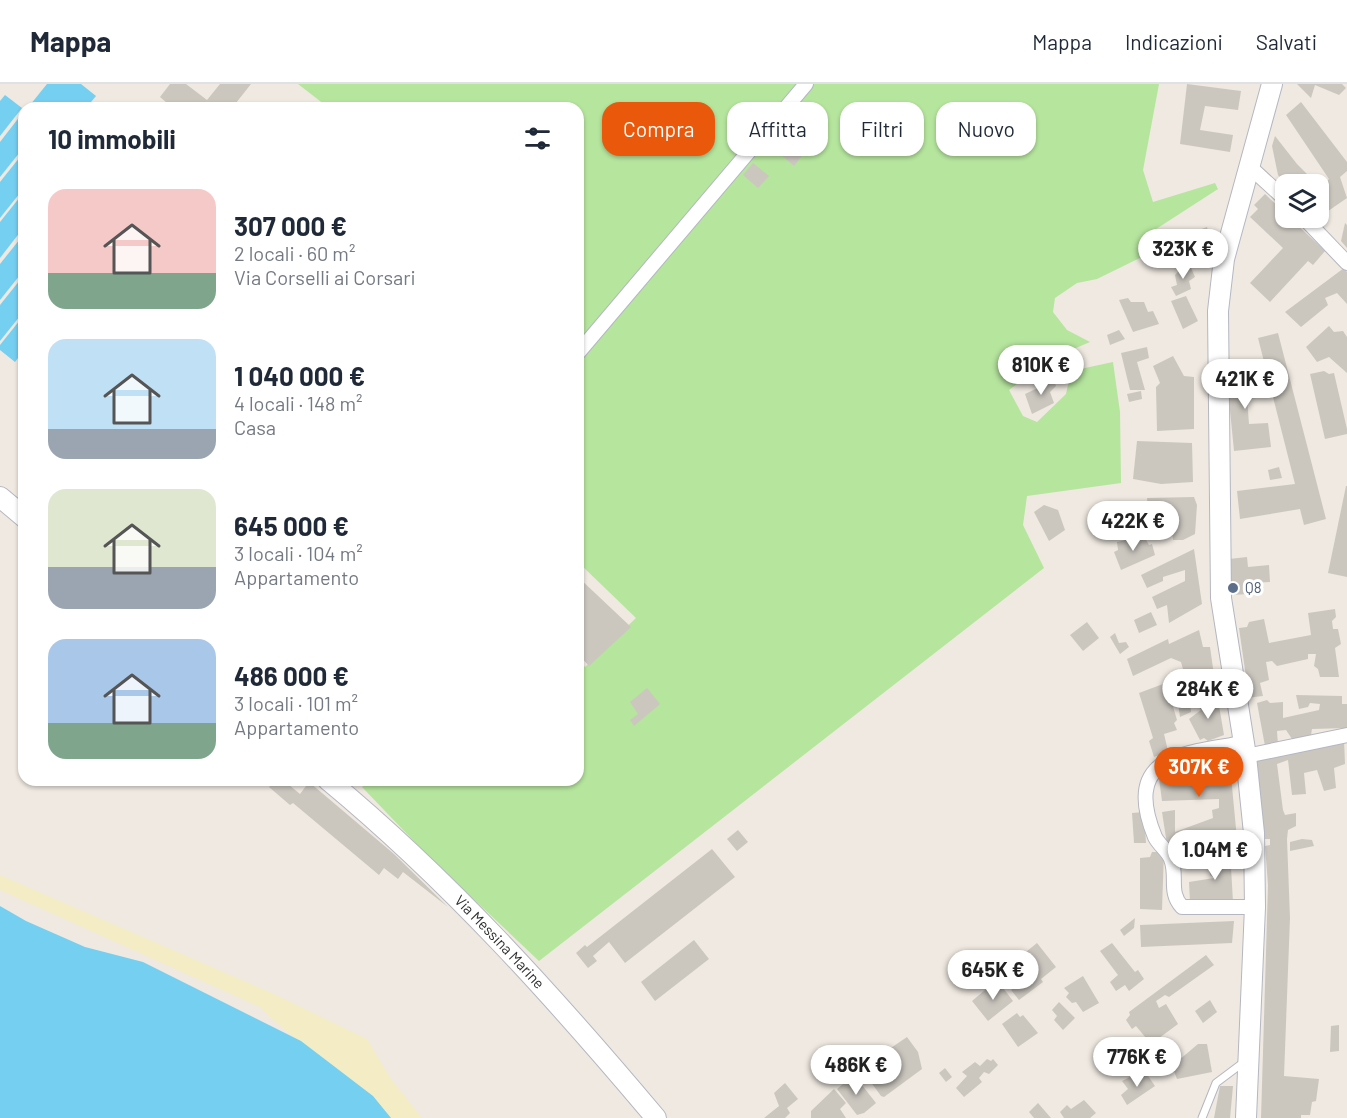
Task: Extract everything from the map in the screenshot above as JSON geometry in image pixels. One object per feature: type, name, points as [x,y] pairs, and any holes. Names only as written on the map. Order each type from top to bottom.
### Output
[{"type":"main road","points":[[1246,1118],[1255,906],[1254,834],[1245,749],[1221,598],[1218,311],[1224,259],[1272,84]]},
{"type":"main road","points":[[0,497],[18,512]]},
{"type":"main road","name":"Via Messina Marine","points":[[335,786],[444,886],[537,980],[656,1118]]},
{"type":"street","points":[[584,345],[806,84]]},
{"type":"street","points":[[1250,167],[1275,191]]},
{"type":"street","points":[[1314,228],[1347,263]]},
{"type":"street","points":[[1255,906],[1182,907],[1173,894],[1171,859],[1156,839],[1145,802],[1150,777],[1164,761],[1184,753],[1245,749],[1347,735]]},
{"type":"lane","points":[[1202,1118],[1216,1083],[1248,1059]]},
{"type":"green space","points":[[298,84],[1159,84],[1143,170],[1153,202],[1215,183],[1218,189],[1153,231],[1156,250],[1097,279],[1077,283],[1055,298],[1053,312],[1067,330],[1090,342],[1050,359],[1009,390],[1023,416],[1037,422],[1066,394],[1071,371],[1113,362],[1120,412],[1121,483],[1027,496],[1023,525],[1044,568],[539,961],[430,858],[362,787],[584,786],[584,666],[636,618],[584,568],[584,102],[321,102]]},
{"type":"sand","points":[[0,875],[272,993],[367,1039],[391,1079],[422,1118],[391,1118],[361,1088],[292,1036],[260,1007],[0,890]]},
{"type":"water","points":[[47,84],[81,84],[96,96],[91,102],[32,102]]},
{"type":"water","points":[[5,95],[18,105],[18,113],[0,136],[0,101]]},
{"type":"water","points":[[18,119],[18,154],[0,177],[0,142]]},
{"type":"water","points":[[18,160],[18,196],[0,218],[0,182]]},
{"type":"water","points":[[18,200],[18,235],[0,258],[0,222]]},
{"type":"water","points":[[18,242],[18,278],[0,300],[0,264]]},
{"type":"water","points":[[18,282],[18,318],[0,341],[0,305]]},
{"type":"water","points":[[18,322],[18,358],[15,362],[0,350],[0,345]]},
{"type":"water","points":[[0,906],[26,921],[85,947],[143,962],[301,1041],[373,1096],[391,1118],[0,1118]]},
{"type":"building","points":[[170,84],[186,84],[207,100],[220,84],[251,84],[237,102],[166,102],[160,97]]},
{"type":"building","points":[[1187,84],[1241,91],[1238,110],[1205,106],[1200,130],[1233,135],[1230,152],[1180,144]]},
{"type":"building","points":[[1297,84],[1342,84],[1346,88],[1339,95],[1315,85],[1311,98]]},
{"type":"building","points":[[1301,102],[1347,162],[1347,171],[1340,177],[1347,198],[1329,210],[1329,174],[1326,174],[1286,115]]},
{"type":"building","points":[[1275,136],[1307,174],[1278,174],[1272,146]]},
{"type":"building","points":[[782,156],[802,156],[794,166]]},
{"type":"building","points":[[753,163],[769,176],[758,188],[743,175]]},
{"type":"building","points":[[1265,194],[1275,204],[1275,228],[1301,228],[1325,251],[1313,265],[1308,261],[1270,302],[1250,283],[1283,248],[1250,217],[1258,209],[1254,205]]},
{"type":"building","points":[[1345,223],[1347,225],[1347,248],[1341,241]]},
{"type":"building","points":[[1207,227],[1209,235],[1205,250],[1199,253],[1195,246],[1194,251],[1185,252],[1175,239]]},
{"type":"building","points":[[1188,261],[1195,277],[1189,281],[1191,289],[1176,296],[1171,287],[1177,285],[1175,275]]},
{"type":"building","points":[[1344,268],[1347,272],[1347,304],[1337,293],[1325,298],[1328,305],[1301,327],[1285,312]]},
{"type":"building","points":[[1186,296],[1198,321],[1183,329],[1171,301]]},
{"type":"building","points":[[1128,298],[1131,302],[1144,302],[1148,312],[1153,311],[1159,324],[1133,332],[1119,300]]},
{"type":"building","points":[[1329,326],[1334,332],[1343,331],[1347,337],[1347,373],[1329,357],[1317,362],[1306,347]]},
{"type":"building","points":[[1119,330],[1125,339],[1110,345],[1107,335]]},
{"type":"building","points":[[1278,333],[1326,519],[1304,525],[1300,509],[1240,519],[1237,491],[1295,484],[1258,338]]},
{"type":"building","points":[[1147,347],[1149,358],[1137,362],[1145,390],[1130,390],[1121,353]]},
{"type":"building","points":[[1173,356],[1184,376],[1194,377],[1194,429],[1157,431],[1156,387],[1160,383],[1153,366]]},
{"type":"building","points":[[1239,360],[1252,361],[1255,395],[1247,397],[1249,424],[1268,423],[1271,447],[1234,451],[1226,370],[1238,366]]},
{"type":"building","points":[[1324,371],[1329,374],[1334,373],[1347,429],[1347,434],[1325,439],[1310,374]]},
{"type":"building","points":[[1052,376],[1056,386],[1050,392],[1054,403],[1032,414],[1025,394],[1044,385],[1043,380]]},
{"type":"building","points":[[1141,391],[1142,399],[1129,402],[1127,394]]},
{"type":"building","points":[[1137,441],[1192,443],[1193,482],[1161,484],[1133,479]]},
{"type":"building","points":[[1279,467],[1282,478],[1270,480],[1268,470]]},
{"type":"building","points":[[1347,486],[1347,577],[1328,573]]},
{"type":"building","points":[[1194,497],[1197,505],[1195,534],[1183,540],[1173,540],[1171,523],[1175,520],[1175,510],[1148,512],[1147,498]]},
{"type":"building","points":[[1044,505],[1058,510],[1065,530],[1049,541],[1034,512]]},
{"type":"building","points":[[1144,536],[1149,545],[1152,544],[1155,555],[1121,570],[1114,552],[1118,550],[1117,542]]},
{"type":"building","points":[[1194,549],[1202,604],[1169,623],[1167,605],[1157,609],[1152,597],[1185,581],[1185,570],[1163,577],[1163,581],[1147,588],[1141,575]]},
{"type":"building","points":[[1247,557],[1248,567],[1269,565],[1270,582],[1249,583],[1249,594],[1231,595],[1229,559]]},
{"type":"building","points":[[584,583],[631,627],[589,666],[584,661]]},
{"type":"building","points":[[1335,609],[1333,629],[1338,629],[1341,644],[1335,648],[1339,677],[1320,677],[1318,669],[1314,666],[1316,654],[1308,654],[1308,659],[1277,666],[1272,661],[1266,662],[1269,680],[1260,683],[1263,696],[1246,698],[1243,687],[1247,684],[1239,628],[1247,627],[1249,622],[1264,619],[1269,643],[1311,635],[1308,613]]},
{"type":"building","points":[[1151,612],[1157,625],[1139,633],[1134,620]]},
{"type":"building","points":[[1087,622],[1099,638],[1083,651],[1070,635]]},
{"type":"building","points":[[1199,630],[1203,647],[1210,647],[1214,675],[1209,675],[1209,679],[1201,681],[1202,688],[1185,689],[1182,681],[1186,677],[1186,670],[1183,669],[1181,662],[1171,658],[1133,676],[1127,659],[1168,639],[1169,644]]},
{"type":"building","points":[[1115,633],[1119,643],[1126,642],[1129,647],[1120,654],[1110,637]]},
{"type":"building","points":[[1163,684],[1169,693],[1177,720],[1174,723],[1177,730],[1164,734],[1168,751],[1154,757],[1149,741],[1153,738],[1139,693]]},
{"type":"building","points":[[647,688],[660,704],[634,726],[630,720],[638,714],[630,702]]},
{"type":"building","points":[[1217,694],[1224,735],[1208,741],[1204,738],[1200,740],[1189,719],[1201,710],[1198,705]]},
{"type":"building","points":[[1296,695],[1342,696],[1342,704],[1347,704],[1347,728],[1312,729],[1311,735],[1292,739],[1286,730],[1277,731],[1278,745],[1265,746],[1257,703],[1267,700],[1270,703],[1283,702],[1283,718],[1319,710],[1320,704],[1310,703],[1308,707],[1299,709]]},
{"type":"building","points":[[1190,701],[1191,712],[1180,717],[1178,703]]},
{"type":"building","points":[[1344,740],[1345,764],[1334,768],[1336,788],[1324,791],[1317,770],[1304,773],[1306,794],[1292,795],[1288,760],[1277,764],[1283,810],[1285,815],[1296,813],[1296,826],[1288,830],[1287,839],[1290,918],[1284,1076],[1319,1079],[1316,1101],[1312,1102],[1310,1115],[1301,1115],[1301,1118],[1261,1118],[1268,885],[1265,846],[1270,845],[1270,839],[1264,839],[1257,760]]},
{"type":"building","points":[[1229,755],[1237,839],[1222,839],[1220,830],[1168,851],[1162,812],[1175,810],[1175,832],[1213,818],[1212,810],[1219,808],[1219,799],[1162,801],[1158,771],[1168,769],[1169,765]]},
{"type":"building","points":[[290,786],[300,794],[306,786],[314,786],[394,854],[448,907],[403,872],[398,879],[384,868],[379,875],[293,803],[290,805],[269,787]]},
{"type":"building","points":[[1144,812],[1146,843],[1134,843],[1132,813]]},
{"type":"building","points":[[738,830],[748,842],[737,851],[727,839]]},
{"type":"building","points":[[1302,839],[1312,840],[1314,846],[1290,851],[1290,842]]},
{"type":"building","points":[[712,849],[735,877],[625,963],[609,942],[593,956],[597,961],[588,968],[576,953],[585,945],[587,947]]},
{"type":"building","points":[[1230,850],[1233,902],[1190,902],[1189,882],[1214,878],[1210,875],[1208,852]]},
{"type":"building","points":[[1152,852],[1164,852],[1162,910],[1140,909],[1140,858],[1150,857]]},
{"type":"building","points":[[1135,918],[1134,928],[1124,936],[1120,930]]},
{"type":"building","points":[[1234,921],[1232,943],[1141,947],[1140,925]]},
{"type":"building","points":[[694,940],[709,959],[655,1001],[641,982]]},
{"type":"building","points":[[1037,943],[1056,967],[1041,979],[1043,982],[1019,1000],[1011,990],[1017,985],[1014,981],[1030,968],[1022,955]]},
{"type":"building","points":[[1112,943],[1135,972],[1138,970],[1144,979],[1129,991],[1125,985],[1116,991],[1110,982],[1118,975],[1100,951]]},
{"type":"building","points":[[1206,955],[1214,965],[1169,997],[1165,995],[1156,1001],[1159,1008],[1166,1004],[1178,1024],[1151,1044],[1136,1026],[1132,1029],[1126,1020],[1130,1015],[1129,1012]]},
{"type":"building","points":[[1083,976],[1099,1003],[1083,1012],[1076,1002],[1072,1003],[1066,997],[1069,993],[1064,988]]},
{"type":"building","points":[[997,980],[1013,1001],[988,1021],[972,1001]]},
{"type":"building","points":[[1210,1000],[1217,1012],[1203,1023],[1195,1011]]},
{"type":"building","points":[[1059,1002],[1075,1018],[1063,1030],[1054,1020],[1057,1016],[1052,1010]]},
{"type":"building","points":[[1017,1013],[1020,1017],[1023,1015],[1038,1033],[1018,1047],[1002,1024]]},
{"type":"building","points":[[1339,1025],[1339,1051],[1330,1052],[1331,1026]]},
{"type":"building","points":[[907,1037],[918,1052],[922,1069],[884,1097],[881,1096],[862,1070],[863,1067]]},
{"type":"building","points":[[1198,1044],[1207,1044],[1212,1072],[1177,1079],[1172,1066]]},
{"type":"building","points":[[987,1059],[991,1061],[993,1059],[998,1065],[989,1074],[984,1072],[979,1078],[982,1082],[964,1097],[956,1088],[967,1076],[962,1072],[975,1062],[980,1066]]},
{"type":"building","points":[[945,1068],[952,1077],[946,1082],[939,1073]]},
{"type":"building","points":[[1146,1073],[1155,1086],[1127,1105],[1121,1095],[1128,1089],[1122,1081],[1132,1076],[1135,1079]]},
{"type":"building","points":[[854,1075],[876,1103],[864,1113],[857,1115],[837,1089]]},
{"type":"building","points":[[785,1083],[798,1099],[787,1108],[790,1113],[785,1118],[764,1118],[779,1106],[774,1093]]},
{"type":"building","points":[[1220,1086],[1233,1086],[1230,1118],[1214,1118]]},
{"type":"building","points":[[834,1089],[846,1103],[840,1109],[846,1118],[811,1118],[811,1111]]},
{"type":"building","points":[[1084,1100],[1096,1113],[1090,1118],[1064,1118],[1060,1112],[1067,1105],[1071,1109]]},
{"type":"building","points":[[1038,1103],[1051,1118],[1034,1118],[1029,1112]]},
{"type":"place","name":"Q8","points":[[1233,588]]}]
